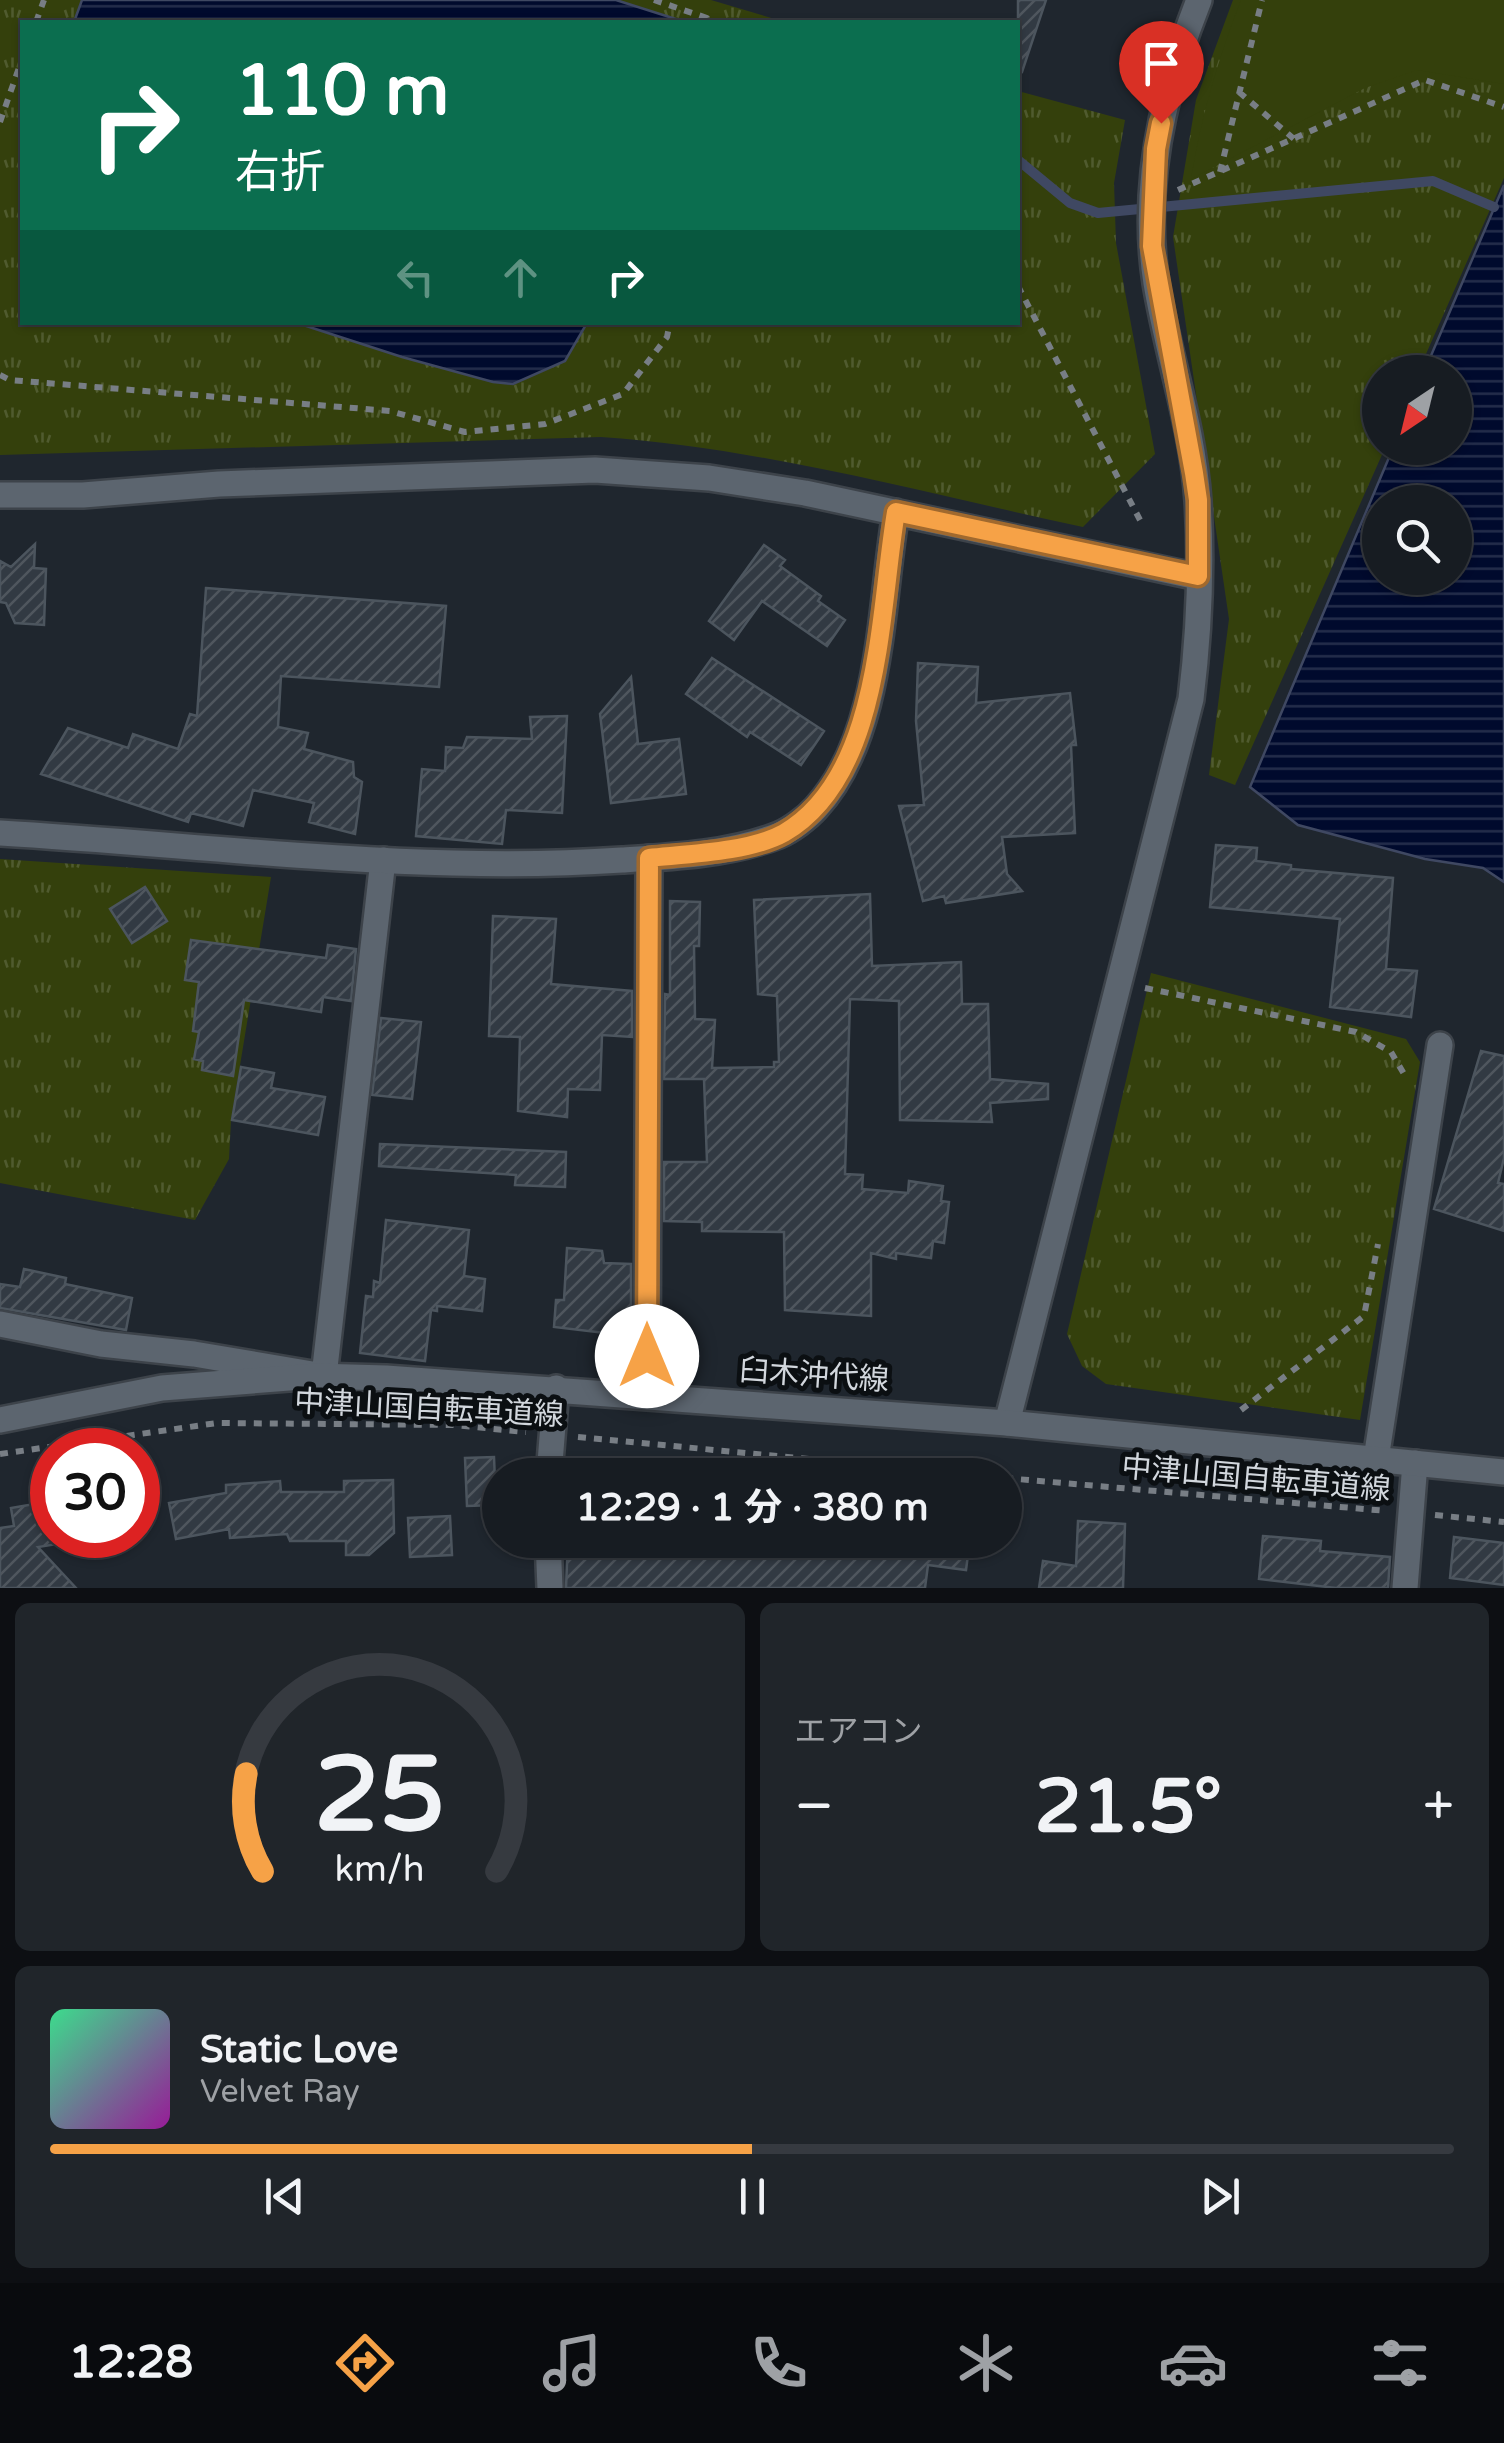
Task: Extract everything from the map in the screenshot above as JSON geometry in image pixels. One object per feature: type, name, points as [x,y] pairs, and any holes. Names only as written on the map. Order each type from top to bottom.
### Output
[{"type":"street","points":[[1007,1423],[1191,699],[1199,632],[1198,500],[1152,246],[1156,149],[1165,96],[1199,0]]},
{"type":"street","points":[[0,495],[83,495],[219,484],[595,470],[709,478],[896,512],[1198,576]]},
{"type":"street","points":[[0,833],[383,860],[532,864],[649,858],[742,846],[782,834],[813,812],[834,785],[853,744],[868,696],[896,512]]},
{"type":"street","points":[[647,1395],[649,858]]},
{"type":"street","points":[[0,1324],[101,1344],[194,1354],[324,1376],[383,860]]},
{"type":"street","points":[[1376,1459],[1440,1045]]},
{"type":"street","name":"臼木沖代線","points":[[0,1420],[162,1388],[324,1376],[556,1388],[1007,1423],[1504,1472]]},
{"type":"street","points":[[550,1458],[556,1388]]},
{"type":"street","points":[[1405,1588],[1416,1463]]},
{"type":"street","points":[[549,1558],[550,1588]]},
{"type":"path","points":[[654,0],[707,20]]},
{"type":"path","points":[[1220,172],[1262,0]]},
{"type":"path","points":[[0,122],[20,65]]},
{"type":"path","points":[[1176,192],[1425,80],[1504,107]]},
{"type":"path","points":[[1240,92],[1294,139]]},
{"type":"path","points":[[1020,290],[1140,520]]},
{"type":"path","points":[[0,376],[10,380],[390,411],[464,432],[545,424],[623,394],[667,337],[669,325]]},
{"type":"path","points":[[1138,986],[1356,1032],[1391,1052],[1408,1079],[1404,1097]]},
{"type":"path","points":[[1240,1410],[1364,1316],[1378,1243]]},
{"type":"path","name":"中津山国自転車道線","points":[[0,1454],[217,1423],[453,1425],[796,1458]]},
{"type":"path","name":"中津山国自転車道線","points":[[1022,1479],[1504,1522]]},
{"type":"green space","points":[[0,0],[711,0],[778,20],[20,20],[20,325],[1020,325],[1020,92],[1125,120],[1114,183],[1116,243],[1155,454],[1083,527],[783,461],[601,437],[0,455]]},
{"type":"green space","points":[[1233,0],[1504,0],[1504,178],[1426,355],[1362,355],[1362,465],[1377,465],[1369,485],[1362,485],[1362,500],[1235,785],[1209,775],[1229,619],[1173,237],[1196,100]]},
{"type":"green space","points":[[1241,0],[1504,0],[1504,84],[1417,70],[1365,88],[1191,179],[1211,88]]},
{"type":"green space","points":[[0,859],[271,877],[231,1120],[229,1159],[195,1220],[0,1183]]},
{"type":"green space","points":[[1151,973],[1406,1039],[1420,1062],[1360,1420],[1106,1384],[1082,1366],[1067,1334]]},
{"type":"water","points":[[82,0],[616,0],[679,20],[75,20]]},
{"type":"water","points":[[1504,185],[1504,882],[1483,868],[1425,859],[1298,825],[1250,787],[1362,521],[1362,595],[1472,595],[1472,485],[1377,485],[1386,465],[1472,465],[1472,355],[1431,355]]},
{"type":"water","points":[[303,325],[585,325],[565,361],[513,384],[402,357]]},
{"type":"building","points":[[1018,0],[1046,0],[1022,72],[1020,20]]},
{"type":"building","points":[[35,544],[34,568],[46,569],[44,625],[15,623],[6,603],[0,602],[0,561],[11,567]]},
{"type":"building","points":[[764,545],[785,560],[780,566],[821,596],[818,601],[845,620],[827,646],[762,601],[734,640],[709,621]]},
{"type":"building","points":[[206,588],[446,606],[439,687],[281,676],[278,727],[308,733],[304,749],[353,762],[354,777],[362,782],[355,834],[309,822],[314,803],[253,790],[243,826],[191,813],[188,822],[41,774],[68,728],[128,748],[133,734],[178,749],[190,714],[197,716]]},
{"type":"building","points":[[712,658],[824,731],[801,765],[750,732],[747,737],[686,694]]},
{"type":"building","points":[[918,663],[978,667],[976,703],[1070,693],[1076,745],[1071,745],[1075,833],[1002,837],[1007,874],[1022,891],[946,903],[944,896],[923,901],[899,806],[924,805],[916,721]]},
{"type":"building","points":[[631,677],[638,744],[679,739],[686,794],[611,803],[600,714]]},
{"type":"building","points":[[567,716],[562,813],[506,810],[502,844],[416,836],[422,769],[445,771],[446,747],[463,748],[467,737],[532,739],[530,717]]},
{"type":"building","points":[[1216,845],[1257,848],[1256,861],[1291,865],[1291,869],[1393,878],[1386,969],[1417,971],[1411,1017],[1330,1007],[1340,919],[1210,907]]},
{"type":"building","points":[[145,887],[167,921],[132,943],[110,909]]},
{"type":"building","points":[[870,894],[872,966],[961,962],[962,1004],[988,1004],[990,1079],[1048,1084],[1048,1099],[990,1103],[992,1122],[900,1120],[899,1001],[850,999],[845,1174],[863,1175],[862,1189],[908,1193],[909,1181],[943,1186],[941,1201],[949,1202],[944,1243],[933,1241],[931,1258],[896,1253],[896,1259],[871,1253],[871,1316],[785,1310],[784,1232],[702,1231],[702,1222],[664,1221],[664,1162],[707,1162],[704,1079],[664,1079],[665,994],[670,995],[670,901],[700,902],[699,946],[694,946],[695,1019],[715,1020],[712,1068],[774,1067],[774,1062],[779,1062],[777,996],[758,994],[754,900]]},
{"type":"building","points":[[493,916],[556,919],[551,984],[632,991],[632,1037],[602,1035],[600,1090],[568,1089],[567,1117],[518,1111],[520,1037],[489,1036]]},
{"type":"building","points":[[191,940],[326,958],[328,945],[356,949],[351,1001],[323,997],[321,1012],[244,1000],[233,1076],[202,1070],[203,1061],[194,1059],[199,1032],[193,1031],[199,982],[185,980]]},
{"type":"building","points":[[381,1018],[421,1022],[412,1099],[372,1095]]},
{"type":"building","points":[[1481,1051],[1504,1056],[1504,1158],[1498,1183],[1504,1184],[1504,1231],[1434,1209]]},
{"type":"building","points":[[241,1067],[274,1073],[271,1088],[325,1097],[318,1135],[232,1120]]},
{"type":"building","points":[[380,1144],[566,1152],[565,1187],[515,1185],[516,1175],[379,1166]]},
{"type":"building","points":[[386,1220],[469,1230],[464,1276],[485,1279],[482,1311],[437,1306],[437,1311],[431,1310],[425,1361],[360,1353],[366,1296],[373,1297],[374,1281],[380,1283]]},
{"type":"building","points":[[567,1248],[602,1251],[604,1263],[631,1264],[631,1336],[554,1327],[556,1300],[564,1300]]},
{"type":"building","points":[[24,1269],[66,1278],[65,1284],[132,1298],[126,1330],[0,1308],[0,1284],[20,1287]]},
{"type":"building","points":[[494,1457],[482,1458],[482,1505],[467,1506],[465,1458]]},
{"type":"building","points":[[393,1480],[394,1533],[369,1555],[346,1555],[346,1541],[290,1541],[287,1534],[230,1538],[229,1529],[176,1539],[169,1503],[226,1493],[226,1485],[280,1481],[281,1492],[344,1492],[344,1481]]},
{"type":"building","points":[[30,1505],[30,1558],[48,1558],[76,1588],[0,1588],[0,1528],[14,1526],[11,1508]]},
{"type":"building","points":[[450,1516],[452,1555],[410,1557],[408,1518]]},
{"type":"building","points":[[1078,1521],[1125,1524],[1123,1588],[1039,1588],[1043,1561],[1076,1566]]},
{"type":"building","points":[[1263,1536],[1321,1541],[1320,1551],[1390,1557],[1388,1588],[1336,1588],[1259,1579]]},
{"type":"building","points":[[1454,1537],[1504,1543],[1504,1585],[1450,1578]]},
{"type":"building","points":[[567,1558],[968,1558],[966,1570],[928,1565],[925,1588],[566,1588]]},
{"type":"waterway","points":[[1020,162],[1070,203],[1098,213],[1433,181],[1494,207]]},
{"type":"route","points":[[647,1356],[649,858],[742,846],[782,834],[813,812],[834,785],[853,744],[868,696],[896,512],[1198,576],[1198,500],[1152,246],[1156,149],[1161,123]]}]
